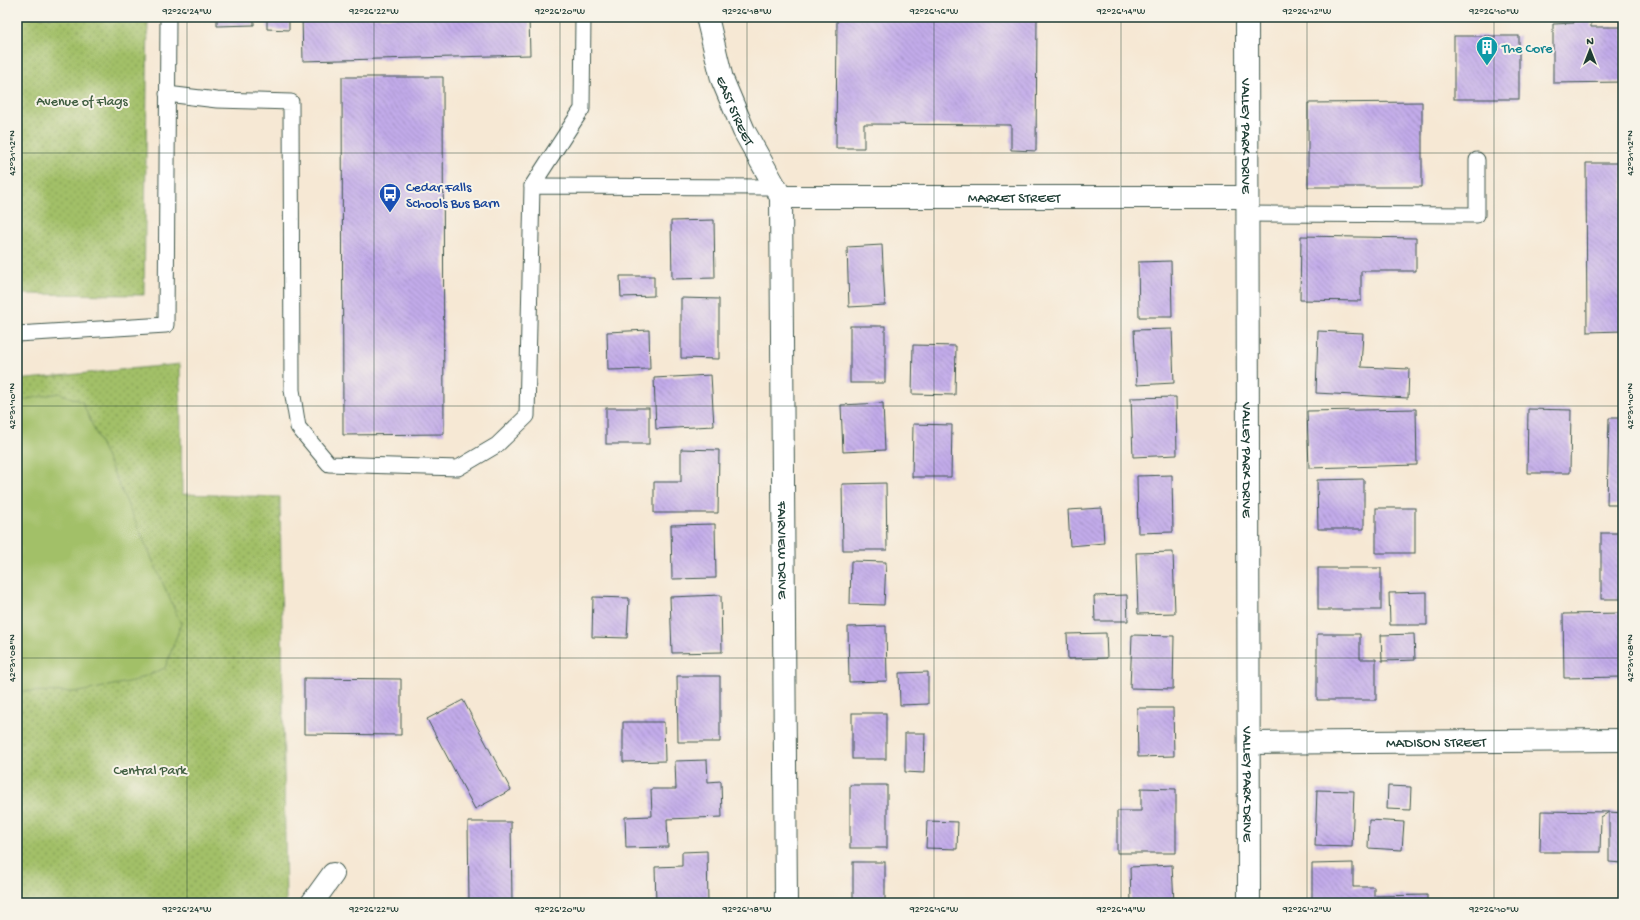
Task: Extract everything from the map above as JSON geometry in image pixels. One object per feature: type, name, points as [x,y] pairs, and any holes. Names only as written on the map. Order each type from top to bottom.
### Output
[{"type":"street","name":"EAST STREET","points":[[707,17],[722,80],[744,131],[778,192]]},
{"type":"street","name":"VALLEY PARK DRIVE","points":[[1247,17],[1249,903]]},
{"type":"street","name":"MARKET STREET","points":[[778,192],[1247,205]]},
{"type":"street","name":"FAIRVIEW DRIVE","points":[[778,192],[786,903]]},
{"type":"street","name":"MADISON STREET","points":[[1249,743],[1623,740]]},
{"type":"street","points":[[312,903],[333,874]]},
{"type":"lane","points":[[17,334],[166,325],[168,17]]},
{"type":"lane","points":[[167,94],[217,100],[291,102],[292,390],[298,427],[329,464],[458,468],[497,445],[527,416],[532,186],[582,110],[583,17]]},
{"type":"lane","points":[[1247,205],[1477,215],[1477,160]]},
{"type":"lane","points":[[532,186],[778,192]]},
{"type":"green space","name":"Avenue of Flags","points":[[17,17],[148,17],[144,295],[17,294]]},
{"type":"green space","name":"Central Park","points":[[180,364],[182,494],[280,497],[286,903],[17,903],[17,380]]},
{"type":"green space","points":[[59,393],[82,402],[181,624],[165,668],[133,681],[79,692],[19,691],[17,690],[17,401]]},
{"type":"building","points":[[217,17],[254,17],[254,25],[217,26]]},
{"type":"building","points":[[267,17],[289,17],[289,30],[267,29]]},
{"type":"building","points":[[302,17],[529,17],[530,55],[303,61]]},
{"type":"building","points":[[837,17],[1037,17],[1036,151],[1011,150],[1011,125],[864,124],[864,148],[836,148]]},
{"type":"building","points":[[1573,17],[1591,17],[1591,27],[1623,27],[1623,82],[1553,83],[1553,24],[1574,23]]},
{"type":"building","name":"The Core","points":[[1454,36],[1519,36],[1519,99],[1454,99]]},
{"type":"building","points":[[342,77],[443,77],[444,434],[343,435]]},
{"type":"building","points":[[1422,102],[1422,187],[1308,187],[1308,103]]},
{"type":"building","points":[[1586,163],[1623,163],[1623,331],[1587,332]]},
{"type":"building","points":[[714,220],[715,278],[672,279],[671,221]]},
{"type":"building","points":[[1301,236],[1416,238],[1416,271],[1361,271],[1361,301],[1300,300]]},
{"type":"building","points":[[882,245],[885,305],[849,307],[847,247]]},
{"type":"building","points":[[1171,261],[1172,317],[1139,317],[1138,262]]},
{"type":"building","points":[[620,276],[654,276],[654,296],[621,297]]},
{"type":"building","points":[[681,298],[719,299],[719,359],[681,358]]},
{"type":"building","points":[[850,326],[885,326],[885,383],[850,383]]},
{"type":"building","points":[[1172,329],[1174,383],[1137,385],[1134,330]]},
{"type":"building","points":[[649,330],[650,369],[608,370],[607,332]]},
{"type":"building","points":[[1318,331],[1363,333],[1361,367],[1409,369],[1408,398],[1316,393]]},
{"type":"building","points":[[913,345],[956,346],[955,395],[912,394]]},
{"type":"building","points":[[711,375],[714,426],[656,429],[654,378]]},
{"type":"building","points":[[1176,397],[1177,455],[1133,457],[1131,398]]},
{"type":"building","points":[[883,403],[885,450],[843,452],[841,405]]},
{"type":"building","points":[[606,408],[649,408],[649,444],[606,444]]},
{"type":"building","points":[[1416,409],[1417,465],[1309,468],[1307,411]]},
{"type":"building","points":[[1528,409],[1571,410],[1570,473],[1527,473]]},
{"type":"building","points":[[1609,418],[1623,418],[1623,505],[1607,505]]},
{"type":"building","points":[[913,424],[952,425],[951,477],[912,477]]},
{"type":"building","points":[[681,449],[719,450],[718,513],[654,513],[654,482],[681,482]]},
{"type":"building","points":[[1172,475],[1173,532],[1138,533],[1137,476]]},
{"type":"building","points":[[1364,479],[1364,529],[1318,529],[1317,480]]},
{"type":"building","points":[[886,483],[887,550],[843,550],[842,484]]},
{"type":"building","points":[[1102,508],[1104,543],[1070,546],[1068,510]]},
{"type":"building","points":[[1376,508],[1415,508],[1415,553],[1376,553]]},
{"type":"building","points":[[715,524],[716,578],[672,579],[671,525]]},
{"type":"building","points":[[1601,533],[1623,533],[1623,599],[1601,599]]},
{"type":"building","points":[[1173,552],[1175,613],[1138,614],[1136,553]]},
{"type":"building","points":[[851,561],[886,562],[884,605],[850,604]]},
{"type":"building","points":[[1318,568],[1381,568],[1381,610],[1318,610]]},
{"type":"building","points":[[1427,592],[1427,625],[1390,625],[1389,593]]},
{"type":"building","points":[[721,595],[722,652],[672,653],[670,597]]},
{"type":"building","points":[[1127,595],[1128,621],[1095,621],[1094,596]]},
{"type":"building","points":[[593,597],[629,598],[627,638],[592,637]]},
{"type":"building","points":[[1623,613],[1623,677],[1564,678],[1563,614]]},
{"type":"building","points":[[886,626],[887,681],[849,682],[848,627]]},
{"type":"building","points":[[1106,633],[1107,658],[1068,659],[1067,634]]},
{"type":"building","points":[[1317,634],[1360,634],[1360,659],[1376,659],[1376,700],[1317,700]]},
{"type":"building","points":[[1414,634],[1415,660],[1382,661],[1381,635]]},
{"type":"building","points":[[1132,635],[1174,636],[1173,689],[1130,688]]},
{"type":"building","points":[[928,672],[928,704],[900,705],[899,673]]},
{"type":"building","points":[[677,676],[720,676],[720,742],[678,742]]},
{"type":"building","points":[[304,678],[401,679],[401,735],[304,734]]},
{"type":"building","points":[[463,700],[511,790],[475,809],[427,719]]},
{"type":"building","points":[[1137,708],[1173,708],[1174,756],[1138,757]]},
{"type":"building","points":[[852,713],[886,713],[886,759],[852,759]]},
{"type":"building","points":[[623,722],[664,722],[665,761],[623,762]]},
{"type":"building","points":[[905,733],[925,733],[924,773],[905,772]]},
{"type":"building","points":[[707,760],[708,782],[721,781],[722,817],[667,819],[668,847],[626,848],[625,817],[652,816],[651,789],[676,789],[675,761]]},
{"type":"building","points":[[850,785],[887,785],[887,848],[850,848]]},
{"type":"building","points":[[1388,786],[1411,787],[1410,810],[1387,809]]},
{"type":"building","points":[[1141,788],[1176,789],[1176,853],[1117,853],[1117,811],[1141,811]]},
{"type":"building","points":[[1317,790],[1354,791],[1352,847],[1315,846]]},
{"type":"building","points":[[1541,811],[1609,812],[1601,817],[1600,852],[1540,852]]},
{"type":"building","points":[[1609,812],[1623,813],[1623,863],[1609,862]]},
{"type":"building","points":[[1369,820],[1404,822],[1402,850],[1368,848]]},
{"type":"building","points":[[927,821],[958,822],[957,849],[926,848]]},
{"type":"building","points":[[468,822],[511,822],[512,903],[469,903]]},
{"type":"building","points":[[707,851],[708,903],[656,903],[655,867],[682,866],[682,852]]},
{"type":"building","points":[[853,862],[885,862],[885,903],[853,903]]},
{"type":"building","points":[[1353,863],[1353,887],[1374,887],[1374,896],[1427,895],[1427,903],[1312,903],[1312,864]]},
{"type":"building","points":[[1172,865],[1174,903],[1131,903],[1130,867]]},
{"type":"place","name":"The Core","points":[[1487,66]]},
{"type":"place","name":"Cedar Falls Schools Bus Barn","points":[[390,214]]}]
